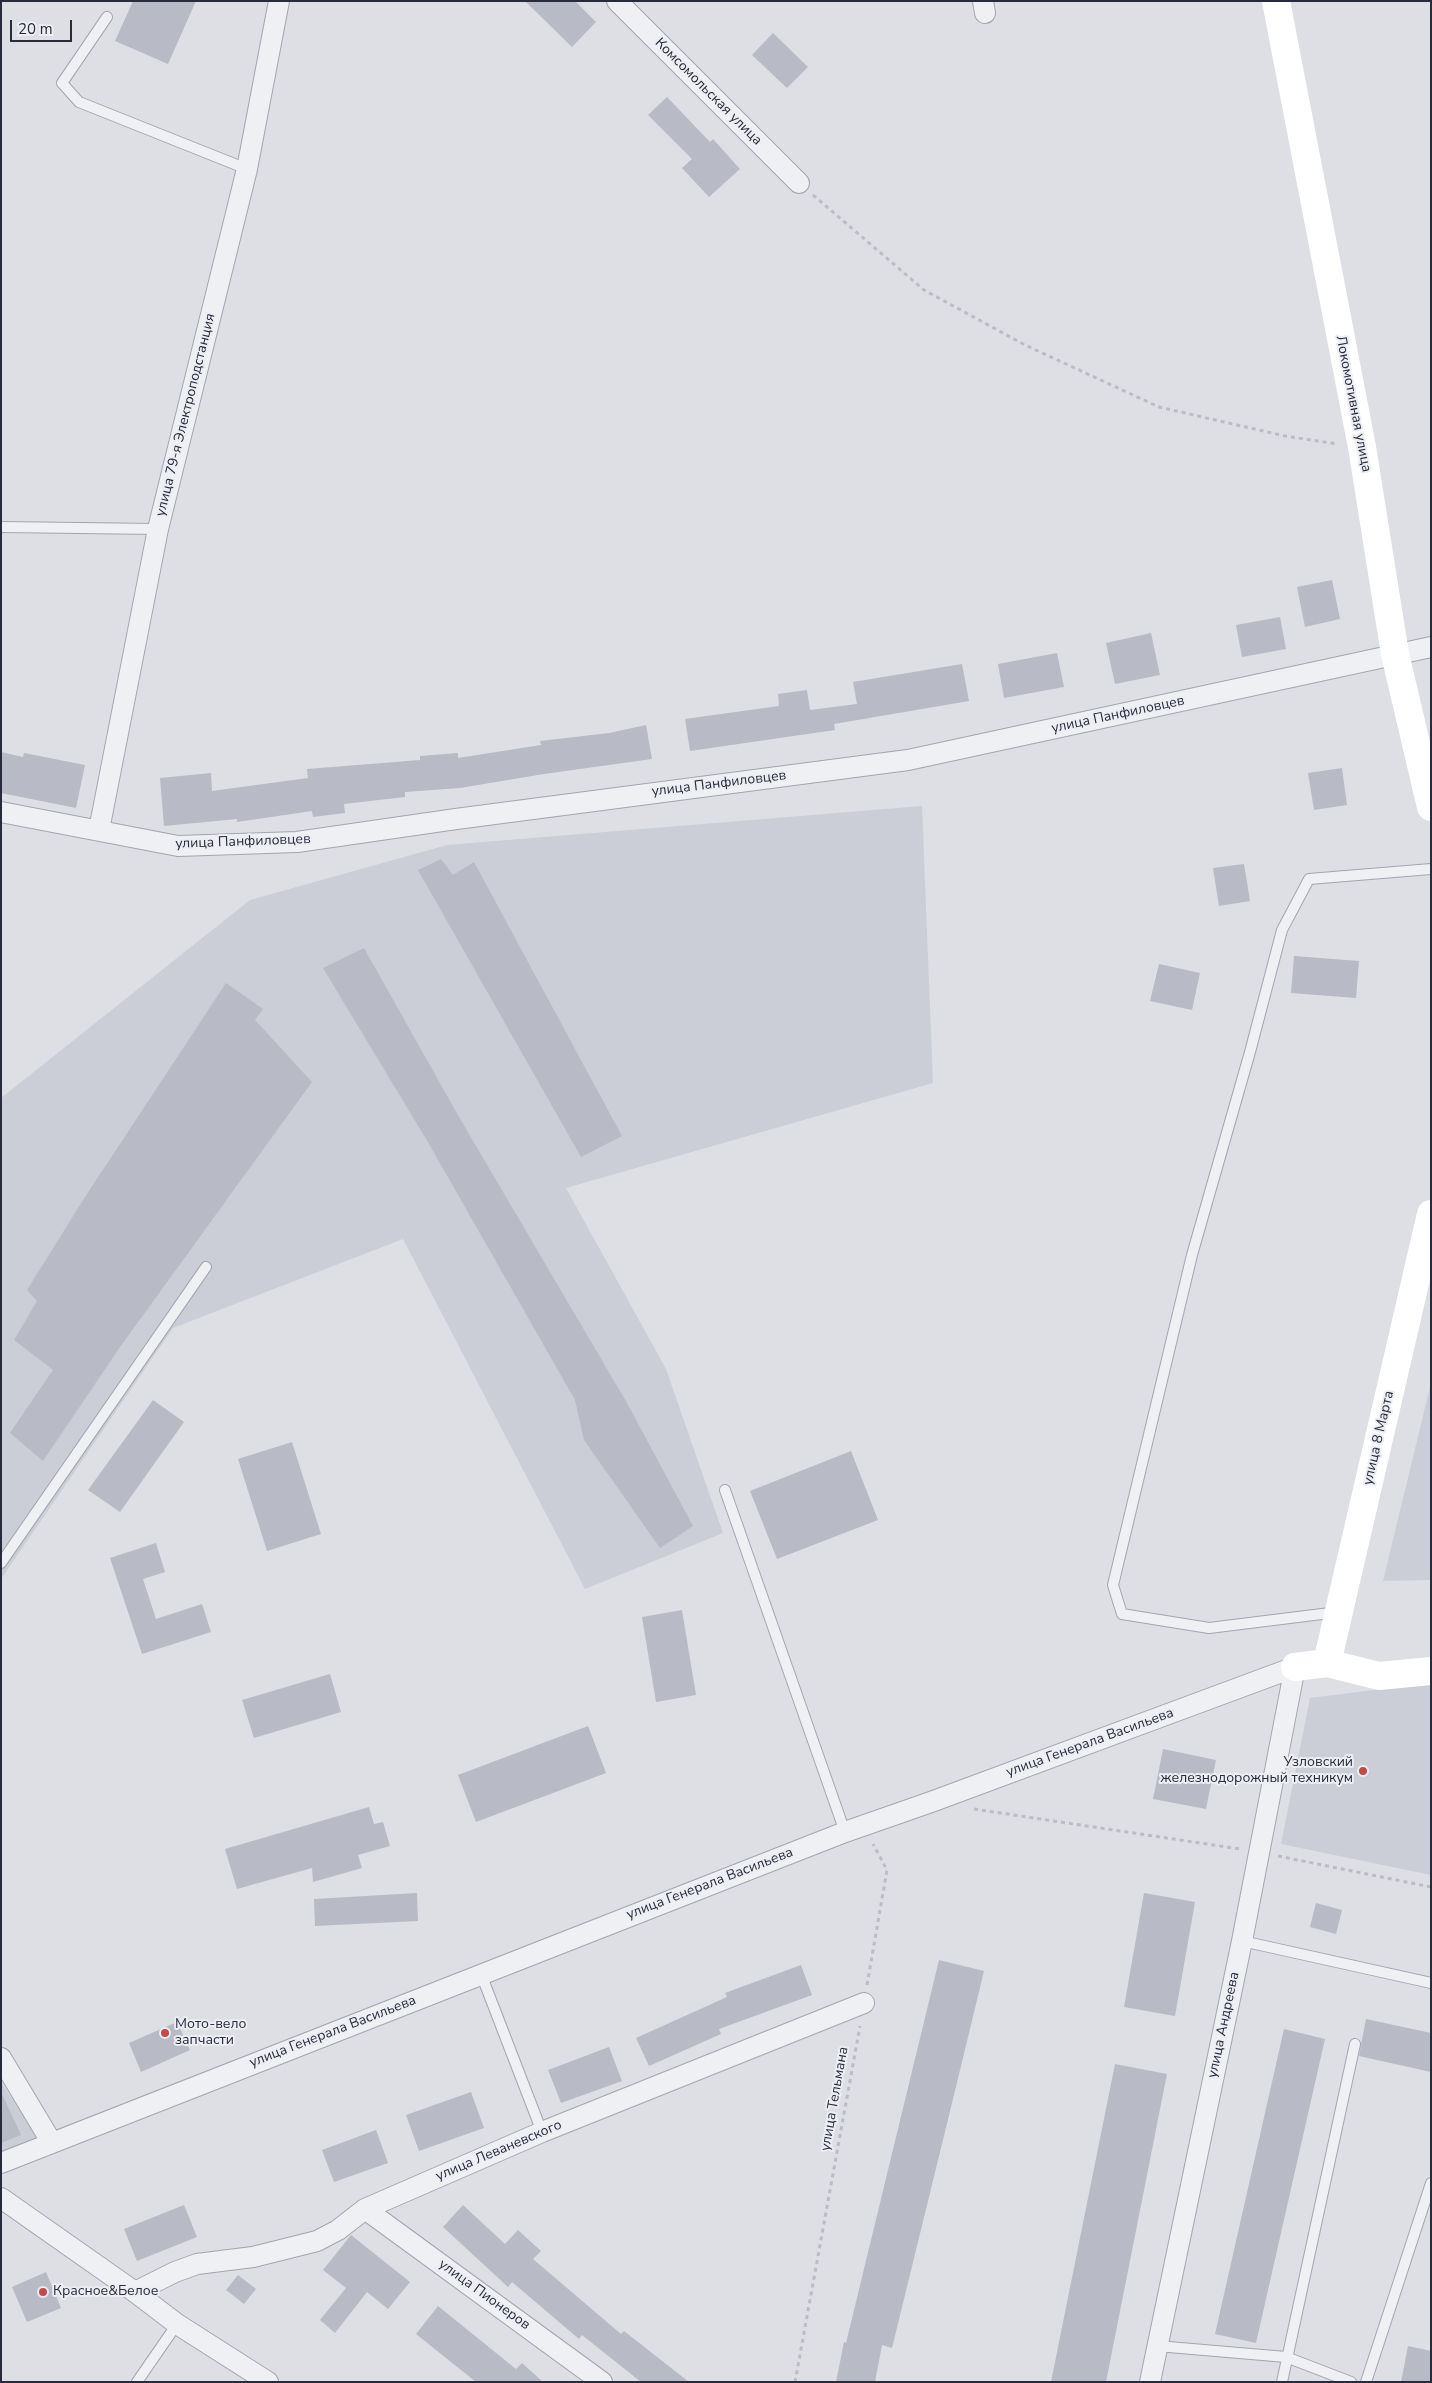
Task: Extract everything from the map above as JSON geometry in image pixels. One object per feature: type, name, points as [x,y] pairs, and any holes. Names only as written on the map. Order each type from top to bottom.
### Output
[{"type":"main road","name":"Локомотивная улица","points":[[1276,1],[1362,447],[1395,654],[1431,807]]},
{"type":"main road","name":"улица 8 Марта","points":[[1327,1663],[1431,1214]]},
{"type":"main road","name":"улица Генерала Васильева","points":[[1295,1667],[1327,1663],[1379,1676],[1431,1671]]},
{"type":"street","name":"улица 79-я Электроподстанция","points":[[99,830],[158,530],[248,169],[279,1]]},
{"type":"street","name":"Комсомольская улица","points":[[617,1],[799,183]]},
{"type":"street","name":"улица Панфиловцев","points":[[1,812],[178,846],[297,842],[456,818],[908,760],[1431,646]]},
{"type":"street","name":"улица Генерала Васильева","points":[[1,2163],[854,1829],[1295,1667]]},
{"type":"street","name":"улица Андреева","points":[[1150,2382],[1242,1941],[1295,1667]]},
{"type":"street","name":"улица Леваневского","points":[[135,2292],[175,2272],[197,2264],[253,2257],[317,2241],[338,2230],[365,2209],[542,2132],[864,2003]]},
{"type":"street","points":[[1,2058],[52,2143]]},
{"type":"street","points":[[1,2198],[135,2292],[177,2324],[268,2382]]},
{"type":"street","name":"улица Пионеров","points":[[365,2209],[602,2382]]},
{"type":"lane","points":[[107,17],[62,82],[79,102],[248,169]]},
{"type":"lane","points":[[1,528],[158,530]]},
{"type":"lane","points":[[1339,1612],[1209,1628],[1122,1614],[1113,1585],[1192,1255],[1250,1052],[1282,930],[1309,879],[1431,869]]},
{"type":"lane","points":[[1,1563],[206,1267]]},
{"type":"lane","points":[[725,1490],[854,1829]]},
{"type":"lane","points":[[1242,1941],[1431,1983]]},
{"type":"lane","points":[[481,1974],[542,2132]]},
{"type":"lane","points":[[1282,2382],[1355,2044]]},
{"type":"lane","points":[[1366,2382],[1431,2182]]},
{"type":"lane","points":[[137,2382],[177,2324]]},
{"type":"lane","points":[[1157,2346],[1286,2357],[1350,2382]]},
{"type":"path","points":[[799,183],[924,290],[1025,345],[1159,407],[1285,436],[1362,447]]},
{"type":"path","points":[[970,1808],[1258,1851],[1431,1887]]},
{"type":"path","name":"улица Тельмана","points":[[795,2382],[887,1870],[854,1829]]},
{"type":"shaded area","points":[[922,806],[933,1083],[566,1188],[666,1369],[723,1533],[585,1589],[403,1239],[173,1328],[1,1579],[1,1098],[250,900],[447,845]]},
{"type":"shaded area","points":[[1431,1383],[1431,1580],[1383,1581]]},
{"type":"shaded area","name":"Узловский железнодорожный техникум","points":[[1431,1683],[1431,1875],[1281,1844],[1310,1698]]},
{"type":"shaded area","points":[[1,2082],[40,2141],[1,2155]]},
{"type":"building","points":[[133,1],[196,1],[168,64],[115,41]]},
{"type":"building","points":[[525,1],[575,1],[596,22],[572,47]]},
{"type":"building","points":[[773,33],[808,67],[787,88],[752,55]]},
{"type":"building","points":[[667,97],[710,142],[713,139],[740,169],[709,197],[682,168],[692,159],[648,115]]},
{"type":"building","points":[[1332,580],[1340,619],[1305,627],[1297,587]]},
{"type":"building","points":[[1280,617],[1286,649],[1242,657],[1236,625]]},
{"type":"building","points":[[1151,633],[1160,675],[1115,684],[1106,643]]},
{"type":"building","points":[[1057,653],[1064,687],[1004,698],[998,664]]},
{"type":"building","points":[[962,664],[969,701],[834,724],[835,730],[690,751],[685,719],[779,706],[778,694],[807,690],[810,710],[857,704],[853,682]]},
{"type":"building","points":[[646,725],[652,759],[460,788],[405,792],[405,797],[344,804],[345,813],[313,817],[312,811],[237,822],[237,819],[164,826],[160,778],[211,773],[212,791],[308,778],[307,769],[420,760],[420,756],[458,753],[458,758],[541,745],[540,741],[609,733]]},
{"type":"building","points":[[1,752],[23,757],[24,753],[85,765],[76,808],[1,793]]},
{"type":"building","points":[[1342,768],[1347,805],[1314,810],[1308,773]]},
{"type":"building","points":[[441,859],[453,875],[474,862],[622,1136],[581,1157],[418,870]]},
{"type":"building","points":[[1244,864],[1250,901],[1219,906],[1213,868]]},
{"type":"building","points":[[364,948],[459,1117],[627,1403],[693,1526],[660,1548],[584,1440],[575,1400],[429,1144],[323,968]]},
{"type":"building","points":[[1294,956],[1359,961],[1356,998],[1291,993]]},
{"type":"building","points":[[1159,964],[1200,973],[1192,1010],[1150,1001]]},
{"type":"building","points":[[226,983],[263,1009],[255,1020],[312,1082],[120,1347],[43,1461],[10,1433],[53,1370],[14,1340],[37,1301],[27,1290],[85,1197]]},
{"type":"building","points":[[153,1400],[184,1422],[120,1512],[88,1490]]},
{"type":"building","points":[[292,1442],[321,1534],[267,1551],[238,1459]]},
{"type":"building","points":[[851,1451],[878,1520],[777,1559],[750,1491]]},
{"type":"building","points":[[156,1543],[165,1572],[143,1579],[156,1619],[202,1604],[211,1632],[142,1654],[110,1558]]},
{"type":"building","points":[[682,1610],[696,1695],[656,1702],[642,1617]]},
{"type":"building","points":[[330,1674],[341,1712],[254,1738],[242,1700]]},
{"type":"building","points":[[588,1726],[606,1773],[476,1822],[458,1775]]},
{"type":"building","points":[[1163,1749],[1216,1760],[1206,1809],[1153,1799]]},
{"type":"building","points":[[369,1807],[374,1824],[383,1822],[390,1846],[358,1855],[362,1868],[313,1882],[312,1868],[237,1889],[225,1849]]},
{"type":"building","points":[[417,1893],[418,1921],[315,1926],[314,1899]]},
{"type":"building","points":[[1144,1893],[1195,1902],[1175,2016],[1124,2007]]},
{"type":"building","points":[[1316,1903],[1342,1910],[1336,1934],[1310,1927]]},
{"type":"building","points":[[939,1960],[984,1971],[953,2099],[892,2348],[882,2345],[875,2382],[836,2382],[844,2342],[846,2343]]},
{"type":"building","points":[[801,1965],[812,1995],[719,2029],[721,2034],[649,2066],[636,2038],[727,1997],[725,1993]]},
{"type":"building","points":[[1366,2019],[1431,2033],[1431,2072],[1359,2056]]},
{"type":"building","points":[[177,2022],[190,2050],[141,2072],[129,2043]]},
{"type":"building","points":[[1284,2029],[1325,2039],[1256,2343],[1215,2334]]},
{"type":"building","points":[[609,2047],[622,2081],[561,2103],[548,2070]]},
{"type":"building","points":[[1115,2064],[1167,2074],[1106,2382],[1051,2382]]},
{"type":"building","points":[[1,2092],[21,2135],[1,2143]]},
{"type":"building","points":[[471,2092],[484,2128],[419,2151],[406,2115]]},
{"type":"building","points":[[376,2130],[388,2163],[334,2182],[322,2150]]},
{"type":"building","points":[[184,2205],[197,2237],[137,2261],[124,2229]]},
{"type":"building","points":[[463,2205],[505,2244],[518,2230],[541,2251],[533,2259],[621,2334],[624,2331],[689,2382],[641,2382],[582,2335],[579,2339],[512,2282],[508,2287],[443,2227]]},
{"type":"building","points":[[351,2235],[410,2282],[388,2309],[367,2292],[335,2333],[320,2320],[346,2288],[323,2270]]},
{"type":"building","points":[[46,2272],[61,2308],[27,2322],[12,2287]]},
{"type":"building","points":[[238,2275],[256,2289],[244,2304],[226,2290]]},
{"type":"building","points":[[438,2306],[516,2369],[522,2363],[543,2382],[476,2382],[416,2334]]},
{"type":"building","points":[[1408,2346],[1431,2351],[1431,2382],[1401,2382]]},
{"type":"place","name":"Узловский железнодорожный техникум","points":[[1363,1771]]},
{"type":"place","name":"Мото-вело запчасти","points":[[165,2033]]},
{"type":"place","name":"Красное&Белое","points":[[43,2292]]}]
